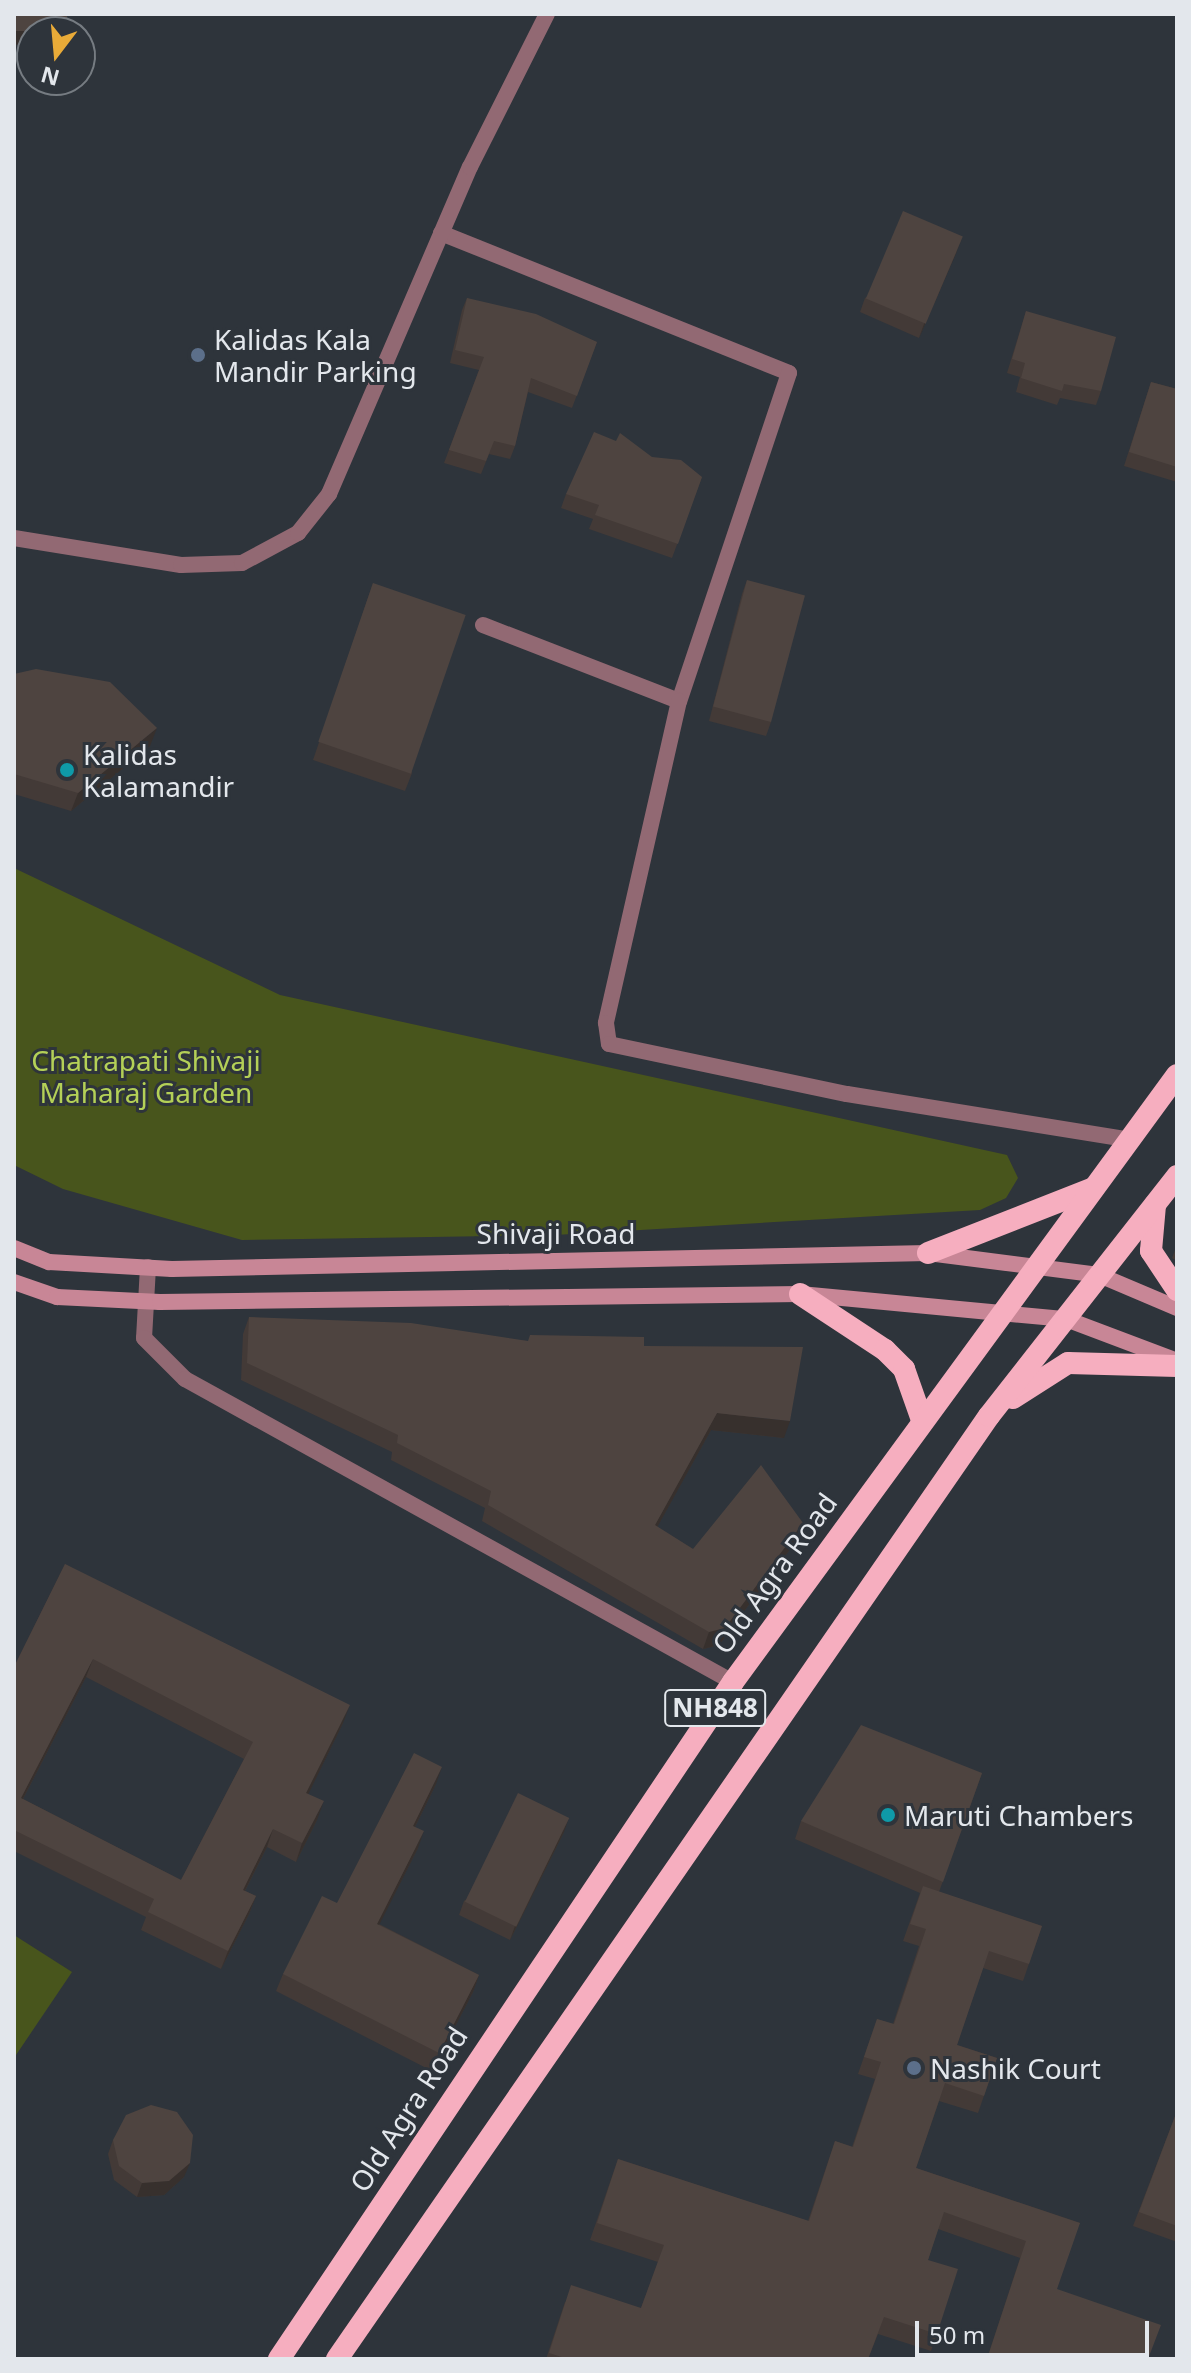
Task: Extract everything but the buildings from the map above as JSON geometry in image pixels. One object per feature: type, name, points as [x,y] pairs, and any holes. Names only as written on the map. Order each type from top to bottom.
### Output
[{"type":"highway","name":"Old Agra Road","points":[[279,2359],[733,1682],[1177,1075]]},
{"type":"highway","name":"NH848","points":[[337,2359],[989,1416],[1177,1176]]},
{"type":"highway","points":[[928,1253],[1097,1187]]},
{"type":"highway","points":[[1155,1204],[1151,1251],[1177,1290]]},
{"type":"highway","points":[[800,1294],[885,1350],[904,1369],[922,1420]]},
{"type":"highway","points":[[989,1416],[1068,1363],[1177,1363]]},
{"type":"main road","name":"Shivaji Road","points":[[14,1248],[49,1262],[148,1267],[928,1253],[1099,1275],[1177,1308]]},
{"type":"main road","points":[[14,1282],[57,1297],[146,1301],[800,1294],[1066,1319],[1177,1363]]},
{"type":"street","points":[[14,538],[181,565],[242,563],[298,533],[329,494],[371,406],[441,233],[547,14]]},
{"type":"street","points":[[441,233],[789,373],[679,701],[606,1023],[609,1044],[847,1094],[1132,1140]]},
{"type":"street","points":[[483,625],[679,701]]},
{"type":"street","points":[[148,1267],[144,1338],[185,1379],[733,1682]]},
{"type":"green space","name":"Chatrapati Shivaji Maharaj Garden","points":[[14,868],[280,995],[1007,1155],[1018,1178],[1006,1198],[980,1210],[555,1235],[242,1240],[63,1189],[14,1165]]},
{"type":"green space","points":[[14,1935],[72,1972],[14,2058]]},
{"type":"place","name":"Kalidas Kala Mandir Parking","points":[[198,355]]},
{"type":"place","name":"Kalidas Kalamandir","points":[[67,770]]},
{"type":"place","name":"Maruti Chambers","points":[[888,1815]]},
{"type":"place","name":"Nashik Court","points":[[914,2068]]}]
